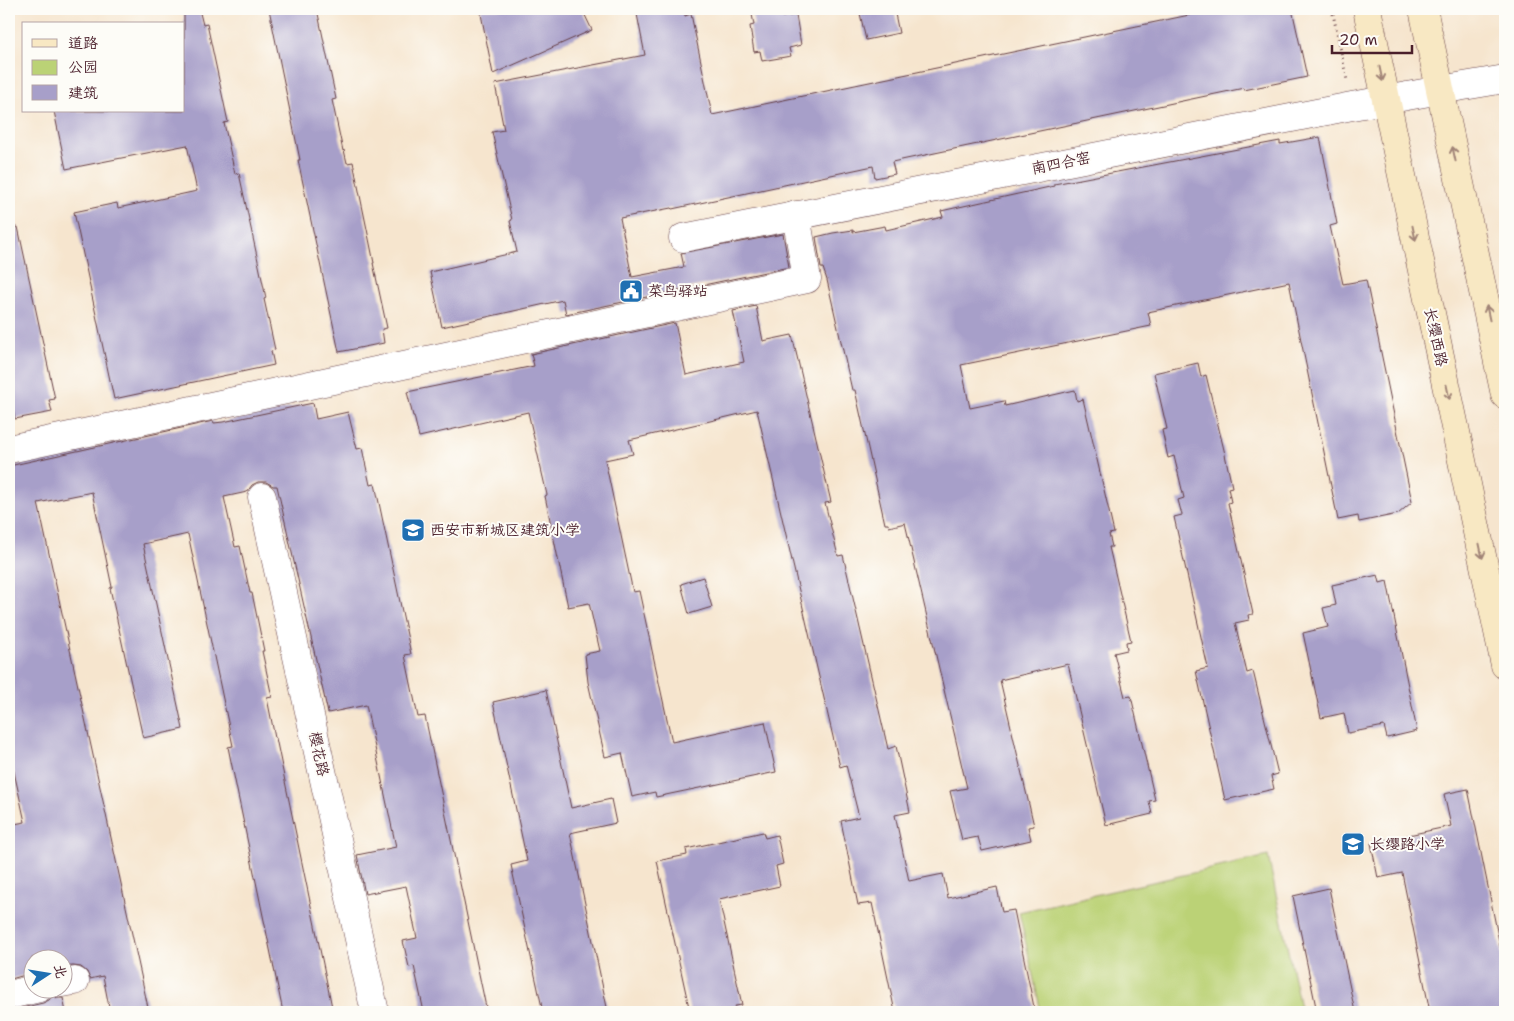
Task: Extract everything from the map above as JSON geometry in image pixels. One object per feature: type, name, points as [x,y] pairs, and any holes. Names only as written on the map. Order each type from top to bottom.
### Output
[{"type":"main road","name":"长缨西路","points":[[1368,9],[1505,665]]},
{"type":"main road","points":[[1423,9],[1505,395]]},
{"type":"street","name":"南四合窑","points":[[683,238],[1386,99],[1505,79]]},
{"type":"street","points":[[9,449],[807,279],[796,215]]},
{"type":"street","name":"樱花路","points":[[262,497],[376,1012]]},
{"type":"street","points":[[9,995],[22,992]]},
{"type":"path","points":[[1332,9],[1352,106]]},
{"type":"green space","points":[[1268,856],[1301,1012],[1041,1012],[1019,912]]},
{"type":"building","points":[[184,9],[199,9],[203,25],[207,24],[228,122],[224,123],[235,174],[239,173],[266,298],[264,299],[275,350],[271,351],[274,365],[114,399],[74,212],[117,203],[118,208],[197,191],[187,145],[66,169],[54,112],[185,112]]},
{"type":"building","points":[[269,9],[317,9],[336,99],[332,100],[343,151],[347,163],[353,162],[374,263],[387,328],[382,329],[384,343],[339,352],[298,160],[300,160]]},
{"type":"building","points":[[480,9],[582,9],[592,30],[493,74]]},
{"type":"building","points":[[636,9],[684,9],[685,16],[691,14],[712,115],[1218,9],[1292,9],[1307,77],[1244,90],[1244,88],[892,162],[895,174],[875,178],[873,166],[672,209],[620,218],[632,277],[684,267],[681,253],[783,234],[789,267],[566,314],[563,300],[442,327],[430,272],[517,252],[510,221],[512,220],[492,132],[504,130],[495,84],[645,55]]},
{"type":"building","points":[[751,9],[781,9],[782,17],[796,15],[801,45],[789,48],[791,56],[762,61],[760,51],[754,52],[750,26],[754,25]]},
{"type":"building","points":[[859,9],[894,9],[899,33],[866,40]]},
{"type":"building","points":[[1320,137],[1337,224],[1330,226],[1343,284],[1366,280],[1412,502],[1398,514],[1359,522],[1358,516],[1338,520],[1289,282],[1148,312],[1151,326],[961,365],[970,408],[1004,401],[1005,406],[1075,390],[1077,401],[1083,399],[1114,533],[1109,534],[1112,547],[1109,547],[1131,641],[1126,642],[1127,650],[1114,653],[1125,697],[1131,696],[1155,800],[1149,801],[1152,814],[1106,825],[1068,664],[1000,680],[1034,826],[1028,827],[1031,840],[982,851],[978,837],[962,840],[950,791],[967,788],[905,523],[889,527],[888,524],[885,524],[855,390],[852,390],[827,280],[823,268],[821,268],[816,237],[885,226],[886,230],[943,217],[941,211],[1054,186],[1054,184],[1280,141],[1280,144]]},
{"type":"building","points":[[18,227],[55,399],[49,400],[52,412],[15,419],[13,408],[9,409],[9,228]]},
{"type":"building","points":[[756,306],[763,341],[792,335],[831,502],[825,503],[838,556],[843,555],[888,749],[896,746],[910,812],[895,815],[909,881],[943,874],[948,898],[997,887],[1002,912],[1014,910],[1035,1012],[895,1012],[872,903],[858,905],[841,821],[859,817],[846,765],[840,767],[757,410],[629,440],[633,454],[605,460],[633,592],[639,591],[672,742],[765,722],[776,772],[656,797],[655,792],[632,797],[622,753],[605,757],[588,682],[585,654],[600,651],[589,603],[568,607],[545,496],[547,495],[528,412],[419,437],[407,392],[534,366],[531,354],[675,323],[686,375],[744,362],[733,311]]},
{"type":"building","points":[[1198,363],[1201,377],[1206,375],[1224,450],[1232,487],[1228,488],[1231,502],[1228,503],[1253,614],[1248,615],[1249,620],[1235,623],[1247,673],[1253,671],[1278,774],[1271,776],[1274,789],[1225,800],[1196,671],[1208,668],[1174,517],[1182,515],[1178,500],[1184,498],[1174,456],[1168,458],[1162,430],[1167,429],[1154,373]]},
{"type":"building","points":[[313,403],[316,419],[348,412],[357,449],[362,448],[370,485],[375,484],[411,654],[405,655],[418,717],[425,716],[487,1012],[424,1012],[414,966],[409,967],[403,941],[417,938],[406,886],[365,894],[357,855],[396,847],[366,705],[328,713],[277,486],[266,482],[258,482],[252,485],[247,492],[224,497],[235,547],[240,546],[250,593],[252,593],[272,697],[267,698],[333,1012],[283,1012],[228,747],[233,746],[188,534],[143,544],[183,729],[143,738],[110,588],[112,587],[92,492],[38,503],[149,1012],[110,1012],[103,976],[90,979],[87,972],[81,967],[72,966],[72,948],[22,948],[22,976],[11,979],[9,969],[9,825],[25,822],[9,749],[9,466],[213,421],[214,423]]},
{"type":"building","points":[[1378,575],[1380,583],[1387,581],[1417,731],[1387,738],[1384,726],[1348,733],[1344,713],[1321,718],[1303,633],[1328,627],[1323,608],[1336,605],[1332,585]]},
{"type":"building","points":[[703,577],[712,607],[689,614],[681,584]]},
{"type":"building","points":[[546,690],[571,808],[611,799],[616,823],[570,833],[608,1012],[543,1012],[511,865],[527,861],[493,702]]},
{"type":"building","points":[[1468,789],[1505,970],[1505,1012],[1430,1012],[1402,873],[1378,878],[1371,843],[1451,826],[1444,794]]},
{"type":"building","points":[[763,832],[765,838],[777,835],[783,864],[776,866],[780,886],[719,899],[742,1005],[735,1006],[737,1012],[690,1012],[657,861],[687,855],[686,849]]},
{"type":"building","points":[[1329,888],[1355,1012],[1317,1012],[1293,896]]},
{"type":"building","points":[[51,998],[63,998],[66,1012],[18,1012],[17,1009],[43,1003]]},
{"type":"place","name":"菜鸟驿站","points":[[631,291]]},
{"type":"place","name":"西安市新城区建筑小学","points":[[413,530]]},
{"type":"place","name":"长缨路小学","points":[[1353,844]]}]
